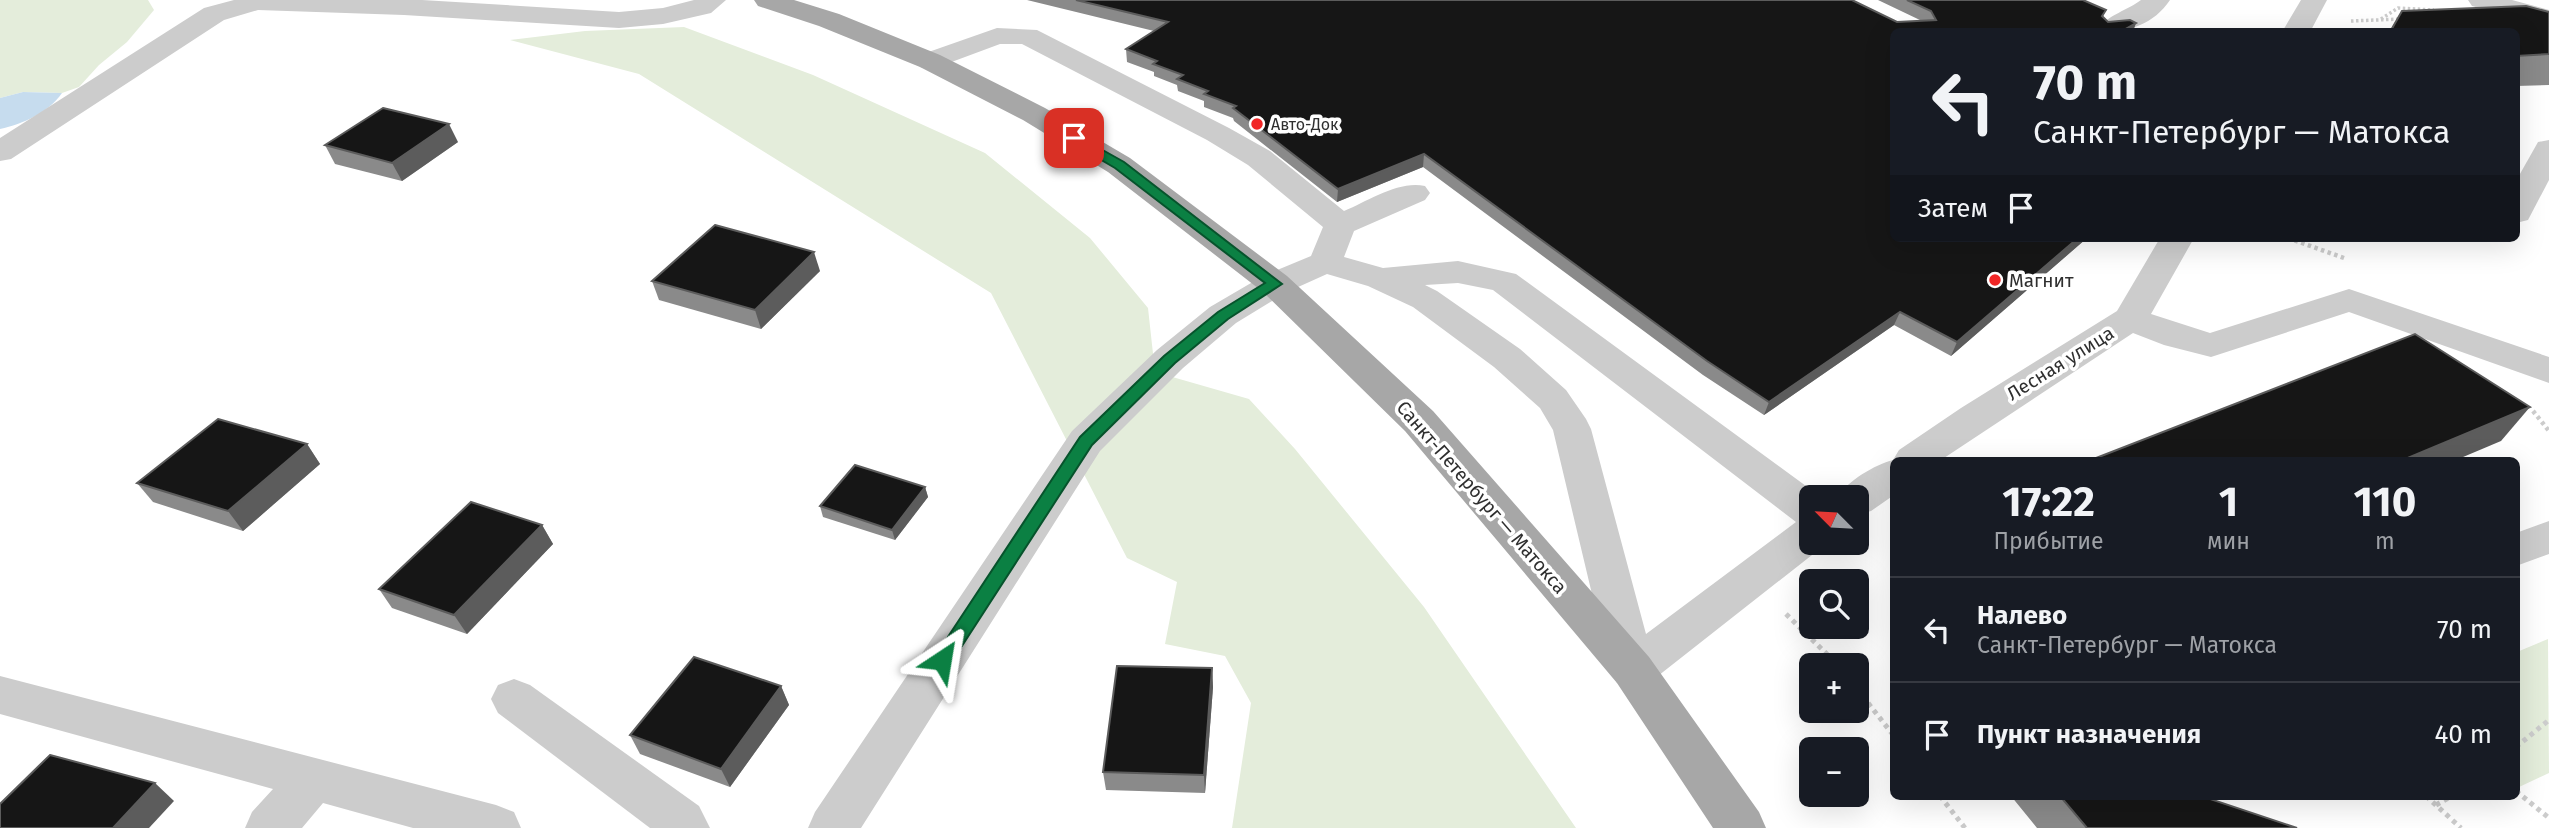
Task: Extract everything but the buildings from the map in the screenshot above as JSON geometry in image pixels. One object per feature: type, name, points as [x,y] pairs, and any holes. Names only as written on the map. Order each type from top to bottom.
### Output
[{"type":"main road","name":"Санкт-Петербург — Матокса","points":[[780,2],[930,61],[1034,114],[1119,165],[1275,284],[1419,421],[1633,670],[1741,828]]},
{"type":"street","points":[[0,152],[214,14],[257,2],[404,7],[619,20],[663,16],[701,7],[713,0]]},
{"type":"street","points":[[2298,28],[2314,0]]},
{"type":"street","points":[[2481,0],[2549,18]]},
{"type":"street","points":[[2113,28],[2150,2]]},
{"type":"street","points":[[930,61],[997,36],[1027,36],[1248,152],[1340,225]]},
{"type":"street","points":[[2520,206],[2549,149]]},
{"type":"street","points":[[1325,262],[1340,225],[1415,193]]},
{"type":"street","name":"Лесная улица","points":[[1917,457],[1975,417],[2130,319],[2175,242]]},
{"type":"street","points":[[833,828],[1086,441],[1180,351],[1223,315],[1275,284],[1325,262],[1380,278],[1425,299],[1507,358],[1553,398],[1572,429],[1633,670],[1799,542]]},
{"type":"street","points":[[1380,278],[1458,272],[1504,282],[1799,502]]},
{"type":"street","points":[[2130,319],[2177,337],[2211,345],[2349,300],[2549,370]]},
{"type":"street","points":[[1869,492],[1890,477]]},
{"type":"street","points":[[2520,548],[2549,537]]},
{"type":"street","points":[[0,695],[496,828]]},
{"type":"street","points":[[514,699],[681,822],[685,828]]},
{"type":"street","points":[[270,828],[313,780]]},
{"type":"path","points":[[2381,19],[2385,12],[2396,8],[2435,10]]},
{"type":"path","points":[[2339,21],[2406,19]]},
{"type":"path","points":[[1749,579],[1826,653]]},
{"type":"path","points":[[1869,704],[1890,731]]},
{"type":"path","points":[[2520,744],[2549,720]]},
{"type":"path","points":[[2520,794],[2549,818]]},
{"type":"path","points":[[1943,800],[1965,828]]},
{"type":"path","points":[[2430,800],[2461,828]]},
{"type":"path","points":[[2436,805],[2445,800]]},
{"type":"green space","points":[[0,0],[148,0],[154,10],[127,42],[99,65],[79,87],[62,93],[23,92],[0,98]]},
{"type":"green space","points":[[684,27],[813,75],[985,153],[1090,238],[1148,308],[1155,372],[1249,399],[1295,449],[1424,607],[1576,828],[1232,828],[1251,703],[1225,656],[1165,644],[1177,582],[1127,558],[991,293],[639,74],[510,40],[585,31]]},
{"type":"green space","points":[[2548,639],[2549,773],[2520,787],[2520,651]]},
{"type":"water","points":[[23,92],[62,93],[50,106],[35,116],[0,129],[0,98]]},
{"type":"place","name":"Авто-Док","points":[[1257,124]]},
{"type":"place","name":"Магнит","points":[[1995,280]]},
{"type":"route","points":[[942,660],[1086,441],[1170,359],[1223,315],[1275,284],[1119,165],[1074,138]]}]
